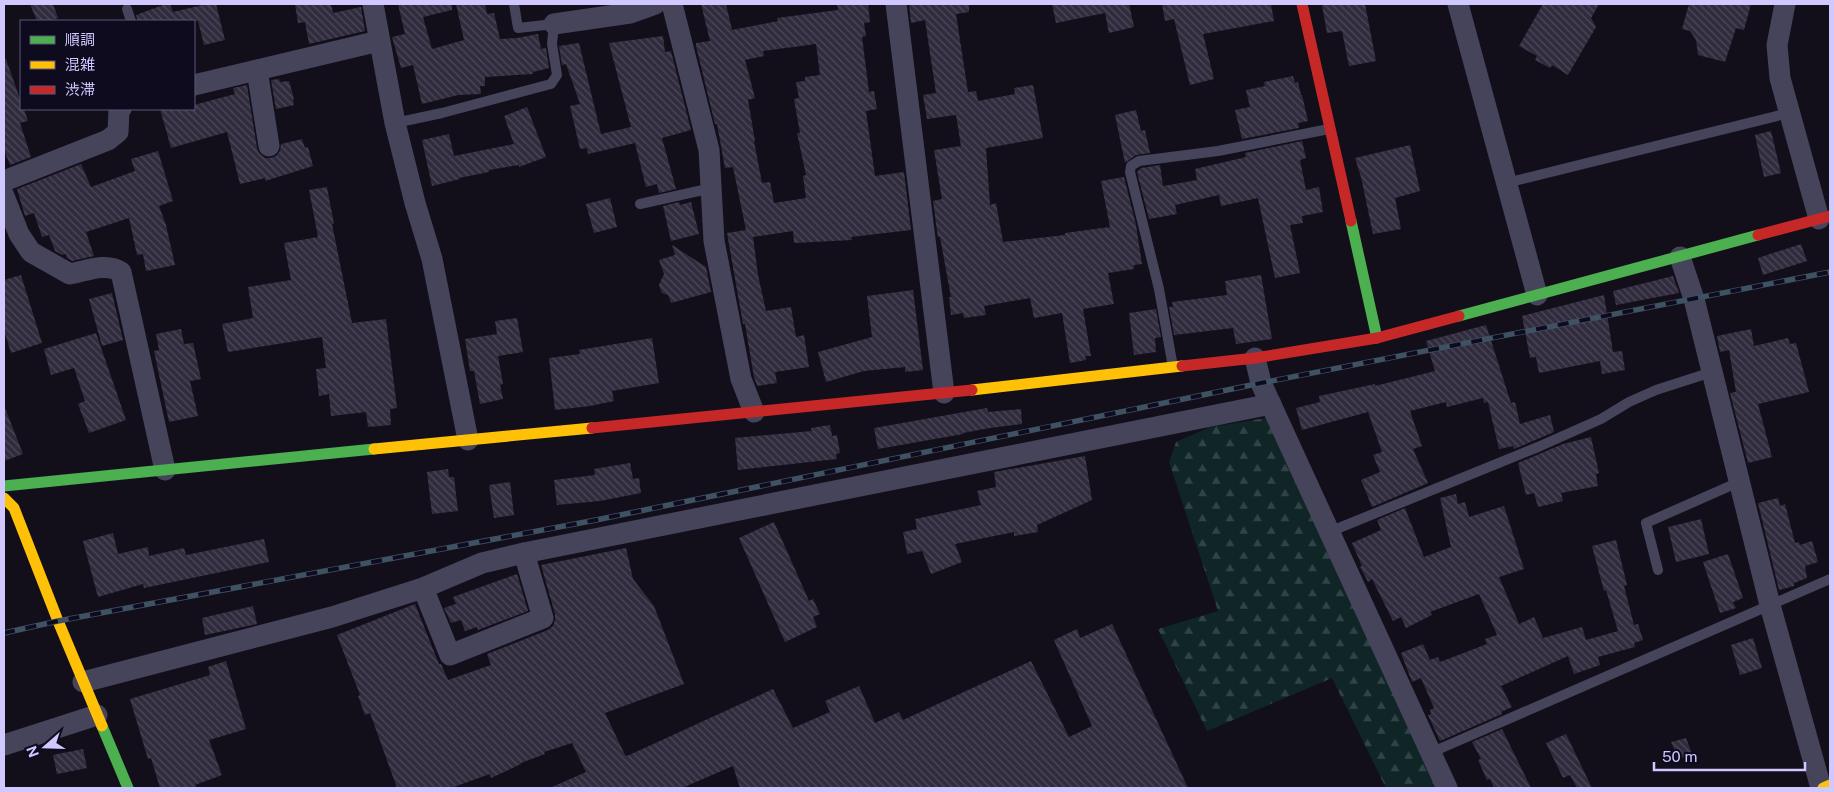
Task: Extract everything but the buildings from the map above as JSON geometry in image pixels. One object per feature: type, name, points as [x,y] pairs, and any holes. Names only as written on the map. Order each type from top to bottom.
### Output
[{"type":"street","points":[[373,4],[395,123],[415,203],[432,259],[468,440]]},
{"type":"street","points":[[554,24],[630,13],[655,4]]},
{"type":"street","points":[[672,4],[709,150],[714,241],[741,379],[754,412]]},
{"type":"street","points":[[896,4],[944,394]]},
{"type":"street","points":[[1302,4],[1376,338]]},
{"type":"street","points":[[1458,4],[1537,295]]},
{"type":"street","points":[[4,486],[944,394],[1255,358],[1376,338],[1680,257],[1825,217],[1789,113],[1780,78],[1777,45],[1785,4]]},
{"type":"street","points":[[195,85],[379,42]]},
{"type":"street","points":[[257,70],[269,146]]},
{"type":"street","points":[[4,181],[108,140],[118,132],[119,110]]},
{"type":"street","points":[[4,196],[19,234],[31,252],[70,274],[107,266],[114,267],[121,272],[165,470]]},
{"type":"street","points":[[1680,257],[1694,299],[1770,605],[1822,788],[1830,785]]},
{"type":"street","points":[[1255,358],[1261,383],[1446,788]]},
{"type":"street","points":[[83,682],[297,627],[423,588],[482,563],[1271,404]]},
{"type":"street","points":[[4,498],[14,508],[83,682],[128,788]]},
{"type":"street","points":[[423,588],[450,655],[543,618],[524,554]]},
{"type":"street","points":[[4,745],[97,715]]},
{"type":"lane","points":[[395,123],[552,84],[557,75],[552,44],[554,24],[518,28],[514,4]]},
{"type":"lane","points":[[127,8],[131,20]]},
{"type":"lane","points":[[1506,183],[1789,113]]},
{"type":"lane","points":[[1173,368],[1159,289],[1130,172],[1131,166],[1139,161],[1218,152],[1330,128]]},
{"type":"lane","points":[[640,204],[712,188]]},
{"type":"lane","points":[[1329,532],[1538,447],[1601,419],[1629,402],[1656,390],[1712,372]]},
{"type":"lane","points":[[1658,570],[1646,523],[1739,482]]},
{"type":"lane","points":[[1430,753],[1830,579]]},
{"type":"green space","points":[[1266,418],[1439,788],[1386,788],[1332,678],[1207,731],[1158,629],[1218,611],[1169,462],[1176,442],[1210,427]]},
{"type":"railway","points":[[4,633],[58,621],[596,520],[1261,383],[1830,272]]},
{"type":"traffic: fast","points":[[1351,221],[1377,338]]},
{"type":"traffic: fast","points":[[1459,316],[1758,235]]},
{"type":"traffic: fast","points":[[4,486],[374,449]]},
{"type":"traffic: fast","points":[[102,726],[128,788]]},
{"type":"traffic: slow","points":[[972,390],[1182,366]]},
{"type":"traffic: slow","points":[[374,449],[592,428]]},
{"type":"traffic: slow","points":[[4,498],[14,508],[102,726]]},
{"type":"traffic: slow","points":[[1823,788],[1830,785]]},
{"type":"traffic: jam","points":[[1302,4],[1351,221]]},
{"type":"traffic: jam","points":[[1758,235],[1830,216]]},
{"type":"traffic: jam","points":[[1182,366],[1255,358],[1377,338],[1459,316]]},
{"type":"traffic: jam","points":[[592,428],[972,390]]}]
